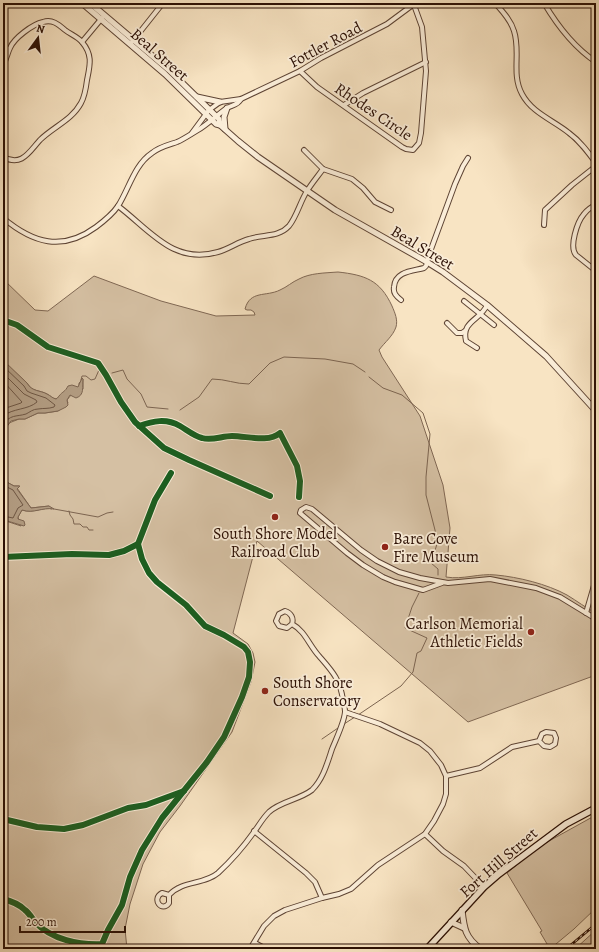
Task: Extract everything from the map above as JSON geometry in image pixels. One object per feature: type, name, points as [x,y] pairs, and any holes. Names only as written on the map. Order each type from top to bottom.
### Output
[{"type":"main road","name":"Fort Hill Street","points":[[427,949],[484,887],[548,836],[566,824],[596,808]]},
{"type":"street","name":"Beal Street","points":[[82,3],[133,40],[169,70],[196,96],[208,112]]},
{"type":"street","name":"Beal Street","points":[[90,3],[130,45],[208,112],[214,118],[216,124],[220,125],[258,157],[307,191],[349,218],[443,272],[487,305],[546,356],[596,411]]},
{"type":"street","points":[[130,45],[163,3]]},
{"type":"street","points":[[495,3],[507,17],[515,32],[516,75],[524,98],[537,112],[571,134],[596,163]]},
{"type":"street","points":[[544,3],[562,28],[581,50],[596,62]]},
{"type":"street","name":"Rhodes Circle","points":[[300,71],[318,87],[402,147],[413,150],[419,144],[421,133],[425,100],[426,62],[422,27],[415,4]]},
{"type":"street","name":"Fottler Road","points":[[3,218],[30,237],[44,241],[58,242],[81,237],[106,219],[118,206],[135,172],[145,158],[155,150],[179,141],[228,108],[239,103],[242,99],[300,71],[321,58],[387,24],[415,4]]},
{"type":"street","points":[[82,42],[102,17]]},
{"type":"street","points":[[3,65],[10,48],[15,41],[28,30],[43,22],[52,21],[82,42],[91,59],[85,90],[80,105],[69,117],[44,137],[24,158],[9,160],[3,157]]},
{"type":"street","points":[[344,105],[363,93],[426,62]]},
{"type":"street","points":[[196,96],[220,102]]},
{"type":"street","name":"Fottler Road","points":[[190,134],[208,112],[220,102],[236,98],[242,99]]},
{"type":"street","points":[[225,130],[224,117],[228,108]]},
{"type":"street","points":[[304,150],[323,169],[352,179],[363,188],[375,202],[391,210]]},
{"type":"street","points":[[401,300],[396,296],[393,289],[397,277],[406,272],[424,268],[455,184],[468,158]]},
{"type":"street","points":[[544,225],[545,210],[572,185],[596,166]]},
{"type":"street","points":[[118,206],[173,249],[187,254],[203,255],[218,252],[252,238],[281,232],[289,226],[293,220],[307,191],[323,169]]},
{"type":"street","points":[[596,205],[588,210],[581,218],[572,246],[573,253],[596,271]]},
{"type":"street","points":[[464,301],[494,325]]},
{"type":"street","points":[[477,348],[466,341],[465,331],[469,324],[481,315],[487,305]]},
{"type":"street","points":[[446,323],[457,333],[462,333],[465,331]]},
{"type":"street","points":[[442,583],[423,590],[383,577],[363,565],[338,546],[300,513],[301,510],[306,507],[312,509],[336,528],[351,543],[387,566],[410,575],[442,583],[454,584],[482,579],[498,580],[547,592],[567,601],[596,619]]},
{"type":"street","points":[[586,613],[595,582],[595,559]]},
{"type":"street","points":[[284,611],[291,614],[293,618],[292,624],[287,628],[279,626],[276,621],[279,614],[284,611]]},
{"type":"street","points":[[169,894],[184,884],[209,878],[218,873],[274,808],[305,794],[312,789],[318,782],[327,766],[345,712],[341,688],[331,670],[318,655],[304,634],[299,628],[292,624]]},
{"type":"street","points":[[250,949],[264,926],[274,916],[285,910],[311,903],[351,889],[378,865],[425,834],[443,804],[446,794],[446,776],[433,754],[423,745],[375,722],[345,712]]},
{"type":"street","points":[[546,732],[554,733],[556,738],[554,745],[550,747],[544,746],[539,741],[542,734],[546,732]]},
{"type":"street","points":[[446,776],[480,768],[512,747],[539,741]]},
{"type":"street","points":[[254,831],[306,873],[315,882],[322,898]]},
{"type":"street","points":[[425,834],[443,851],[464,866],[484,887]]},
{"type":"street","points":[[462,910],[464,928],[467,935],[481,949]]},
{"type":"street","points":[[451,922],[464,928]]},
{"type":"street","points":[[254,943],[266,949]]},
{"type":"shaded area","points":[[338,272],[356,275],[371,280],[387,297],[395,314],[397,322],[395,330],[379,350],[420,416],[443,485],[450,528],[446,577],[459,578],[490,575],[523,579],[542,584],[559,591],[596,613],[596,675],[468,722],[257,541],[233,633],[248,644],[253,653],[255,662],[251,682],[232,732],[160,832],[143,864],[130,904],[125,929],[127,949],[3,949],[3,520],[21,526],[18,517],[22,510],[30,511],[45,508],[52,509],[49,506],[31,508],[17,488],[19,486],[14,486],[3,480],[3,432],[9,423],[19,419],[25,419],[38,413],[58,411],[68,403],[67,400],[71,395],[72,396],[83,389],[83,379],[79,383],[79,387],[65,392],[56,399],[31,388],[4,362],[3,279],[35,310],[48,311],[94,276],[161,301],[216,316],[255,315],[251,310],[245,309],[247,303],[255,296],[275,292],[303,277]]},
{"type":"shaded area","points":[[596,815],[596,908],[550,949],[540,932],[542,931],[507,873],[540,846]]},
{"type":"shaded area","points":[[596,930],[596,949],[575,949]]},
{"type":"water","points":[[3,360],[31,388],[55,399],[68,386],[72,385],[78,387],[82,378],[82,393],[76,398],[70,395],[67,400],[68,405],[58,411],[38,413],[25,419],[11,421],[3,432]]},
{"type":"water","points":[[3,480],[14,486],[20,486],[17,489],[31,508],[49,506],[54,509],[30,511],[22,510],[18,519],[24,521],[24,526],[4,520]]},
{"type":"waterway","points":[[180,410],[199,397],[212,379],[249,384],[270,363],[284,357],[325,359],[353,364],[365,372]]},
{"type":"waterway","points":[[81,380],[82,376],[86,376],[91,380],[95,379],[99,370]]},
{"type":"waterway","points":[[112,373],[123,370],[127,379],[141,394],[147,407],[168,409]]},
{"type":"waterway","points":[[369,377],[383,388],[402,395],[423,413],[430,434],[426,495],[437,544],[431,563],[438,569],[438,575]]},
{"type":"waterway","points":[[54,509],[98,517],[113,512]]},
{"type":"waterway","points":[[69,511],[74,524],[80,524],[83,527],[87,527],[89,530],[93,530]]},
{"type":"waterway","points":[[358,715],[401,686],[413,672],[417,653],[421,651],[427,638],[405,628],[412,607],[419,593]]},
{"type":"waterway","points":[[344,724],[355,717]]},
{"type":"waterway","points":[[322,739],[338,728]]},
{"type":"railway","points":[[566,949],[596,924]]},
{"type":"cycle path","points":[[3,320],[17,325],[48,347],[98,363],[121,402],[135,422],[164,448],[270,496]]},
{"type":"cycle path","points":[[139,426],[165,421],[175,423],[196,436],[206,439],[232,436],[270,438],[280,433],[297,466],[300,481],[299,497]]},
{"type":"cycle path","points":[[3,899],[20,906],[35,922],[49,933],[66,940],[84,944],[102,944],[122,905],[130,877],[142,850],[162,818],[207,762],[224,737],[242,697],[249,677],[250,662],[248,652],[244,647],[205,626],[186,605],[157,582],[149,573],[142,559],[138,544],[155,500],[171,473]]},
{"type":"cycle path","points":[[3,557],[72,554],[109,555],[124,551],[138,544]]},
{"type":"cycle path","points":[[3,819],[37,827],[64,829],[83,825],[128,808],[146,805],[184,791]]},
{"type":"place","name":"South Shore Model Railroad Club","points":[[275,517]]},
{"type":"place","name":"Bare Cove Fire Museum","points":[[385,547]]},
{"type":"place","name":"Carlson Memorial Athletic Fields","points":[[531,632]]},
{"type":"place","name":"South Shore Conservatory","points":[[265,691]]}]
